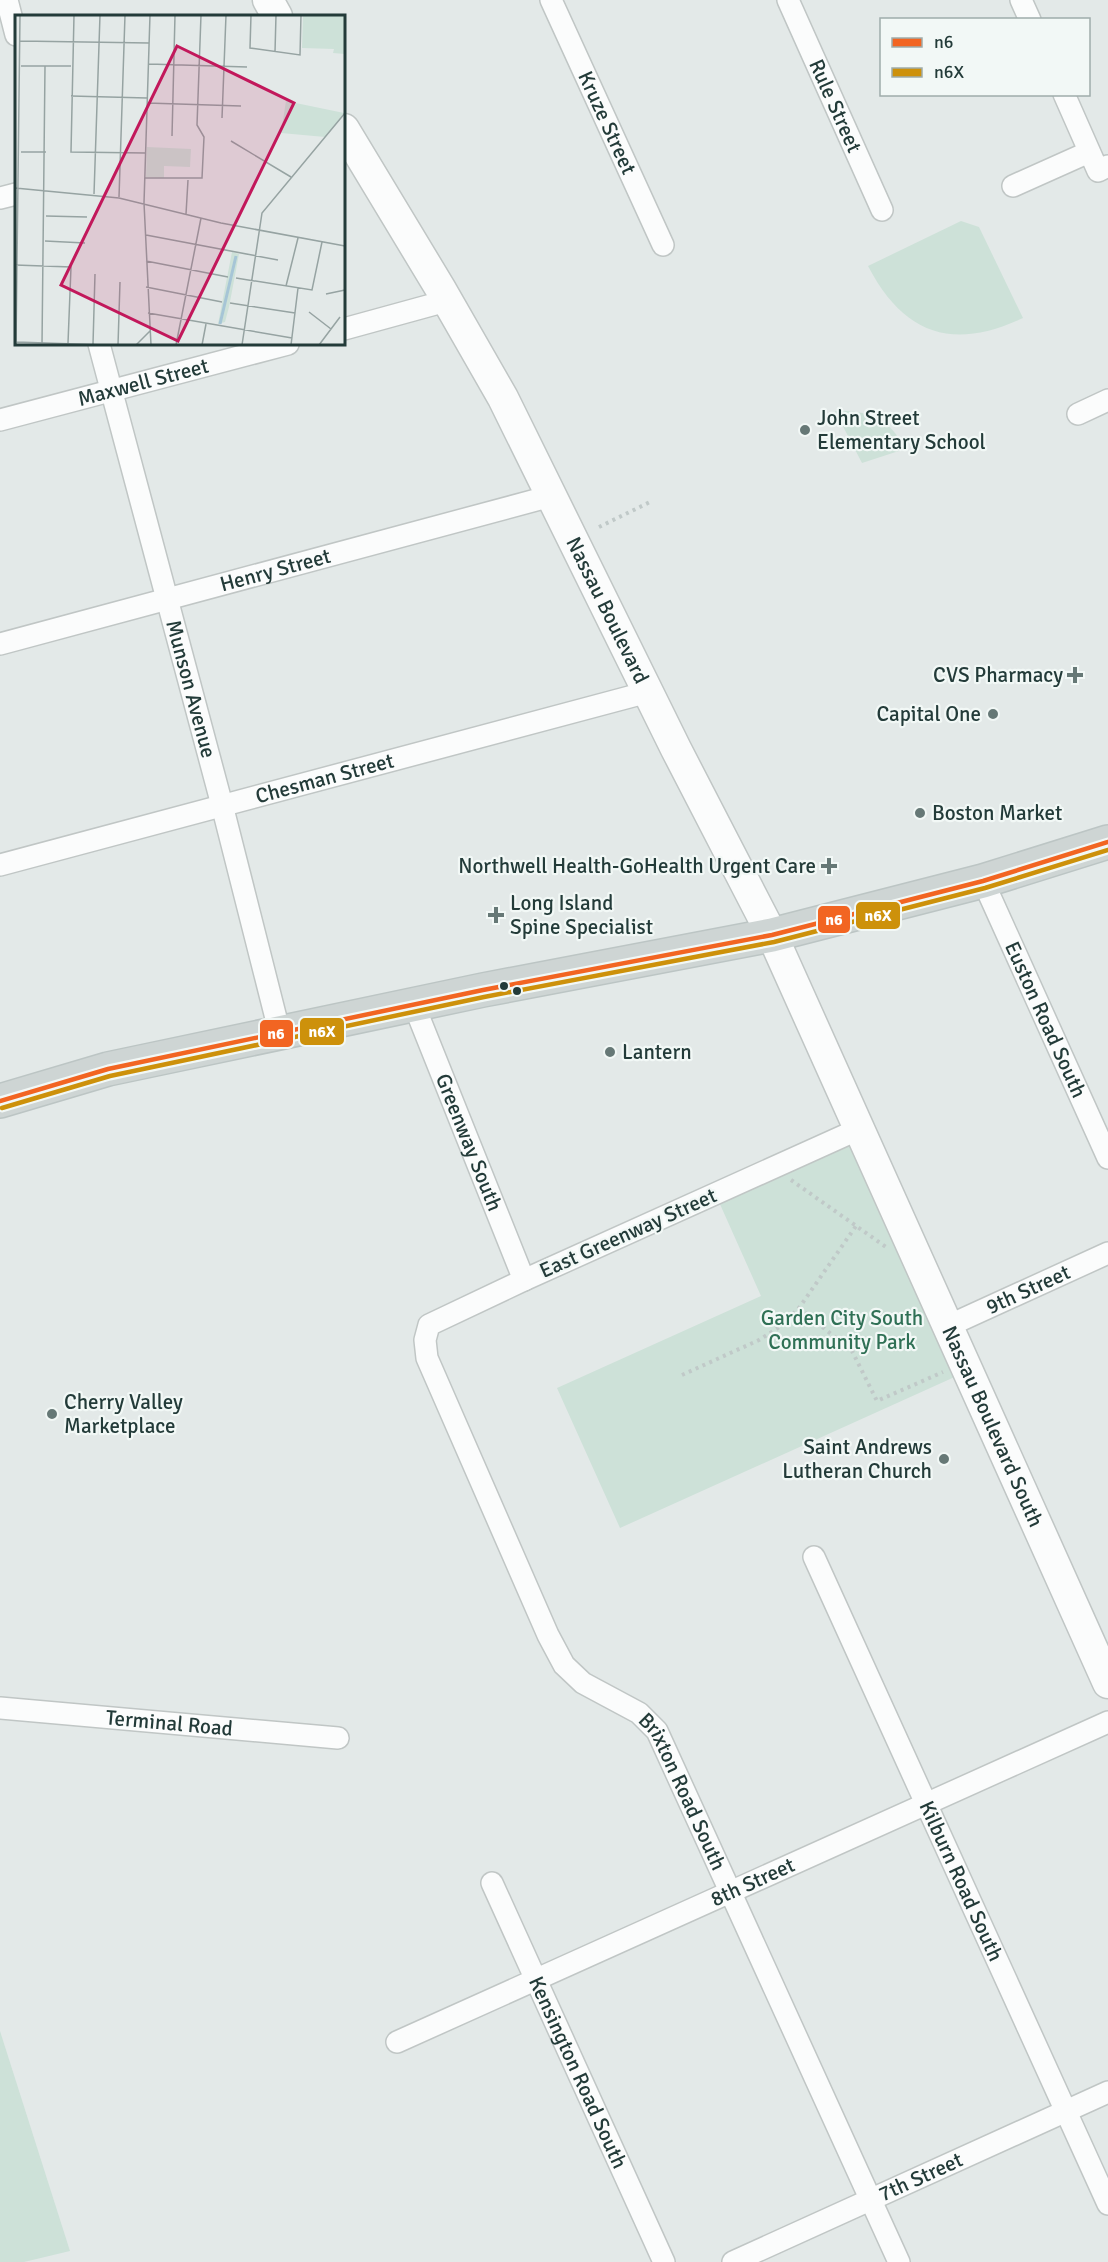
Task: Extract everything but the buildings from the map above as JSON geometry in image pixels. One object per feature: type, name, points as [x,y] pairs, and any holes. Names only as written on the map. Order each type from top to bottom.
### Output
[{"type":"main road","points":[[268,0],[276,15]]},
{"type":"main road","name":"Nassau Boulevard","points":[[345,131],[503,398],[648,692],[772,935],[854,1116]]},
{"type":"main road","points":[[0,1101],[108,1069],[414,1005],[772,935],[983,880],[1108,842]]},
{"type":"main road","name":"Nassau Boulevard South","points":[[854,1116],[1108,1683]]},
{"type":"street","points":[[7,0],[15,31]]},
{"type":"street","name":"Kruze Street","points":[[551,0],[663,245]]},
{"type":"street","name":"Rule Street","points":[[788,0],[882,210]]},
{"type":"street","points":[[1022,0],[1029,18]]},
{"type":"street","points":[[1065,96],[1089,152],[1103,169]]},
{"type":"street","points":[[1014,186],[1089,152]]},
{"type":"street","points":[[0,198],[15,194]]},
{"type":"street","points":[[345,328],[446,301]]},
{"type":"street","name":"Munson Avenue","points":[[99,345],[222,805],[280,1034]]},
{"type":"street","name":"Maxwell Street","points":[[0,420],[284,345]]},
{"type":"street","points":[[1077,414],[1108,400]]},
{"type":"street","name":"Henry Street","points":[[0,644],[551,496]]},
{"type":"street","name":"Chesman Street","points":[[0,865],[648,692]]},
{"type":"street","name":"Euston Road South","points":[[983,880],[1108,1158]]},
{"type":"street","name":"Greenway South","points":[[414,1005],[524,1280]]},
{"type":"street","name":"East Greenway Street","points":[[427,1358],[425,1340],[429,1325],[773,1168],[854,1116]]},
{"type":"street","name":"9th Street","points":[[948,1326],[1108,1253]]},
{"type":"street","name":"Brixton Road South","points":[[427,1358],[548,1635],[564,1665],[582,1683],[639,1713],[657,1731],[899,2262]]},
{"type":"street","name":"Kilburn Road South","points":[[814,1557],[928,1803],[1108,2204]]},
{"type":"street","name":"Terminal Road","points":[[0,1708],[338,1738]]},
{"type":"street","name":"8th Street","points":[[397,2042],[1108,1722]]},
{"type":"street","name":"Kensington Road South","points":[[492,1883],[664,2262]]},
{"type":"street","name":"7th Street","points":[[734,2262],[1108,2092]]},
{"type":"path","points":[[598,527],[650,502]]},
{"type":"path","points":[[773,1168],[925,1274]]},
{"type":"path","points":[[682,1375],[759,1340],[781,1326],[798,1308],[856,1226]]},
{"type":"path","points":[[798,1308],[852,1351],[877,1401],[964,1362]]},
{"type":"green space","points":[[961,221],[979,227],[1023,318],[974,334],[953,334],[933,330],[914,321],[898,308],[882,289],[868,266]]},
{"type":"green space","points":[[835,411],[858,412],[877,418],[892,430],[905,449],[862,463]]},
{"type":"green space","name":"Garden City South Community Park","points":[[854,1141],[959,1375],[620,1528],[557,1388],[761,1296],[719,1202]]},
{"type":"green space","points":[[0,2031],[70,2251],[24,2262],[0,2262]]},
{"type":"transit line","name":"n6","points":[[0,1101],[108,1069],[483,990],[772,935],[983,881],[1108,842]]},
{"type":"transit line","name":"n6X","points":[[2,1108],[110,1076],[484,997],[774,942],[985,888],[1108,850]]},
{"type":"place","name":"John Street Elementary School","points":[[805,430]]},
{"type":"place","name":"CVS Pharmacy","points":[[1075,675]]},
{"type":"place","name":"Capital One","points":[[993,714]]},
{"type":"place","name":"Boston Market","points":[[920,813]]},
{"type":"place","name":"Northwell Health-GoHealth Urgent Care","points":[[829,866]]},
{"type":"place","name":"Long Island Spine Specialist","points":[[496,915]]},
{"type":"place","name":"Lantern","points":[[610,1052]]},
{"type":"place","name":"Cherry Valley Marketplace","points":[[52,1414]]},
{"type":"place","name":"Saint Andrews Lutheran Church","points":[[944,1459]]}]
